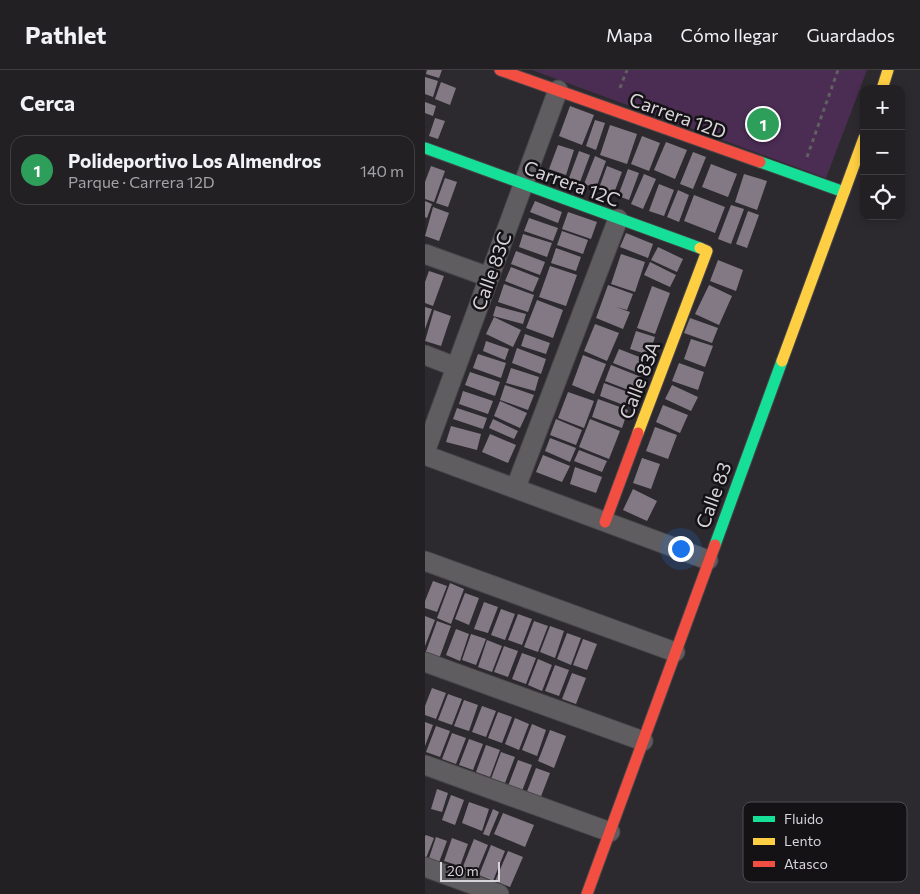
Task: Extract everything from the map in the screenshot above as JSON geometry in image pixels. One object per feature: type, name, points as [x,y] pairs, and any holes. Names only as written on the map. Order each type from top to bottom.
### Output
[{"type":"street","name":"Carrera 12D","points":[[500,70],[844,192]]},
{"type":"street","points":[[882,85],[888,70]]},
{"type":"street","name":"Calle 83C","points":[[425,454],[557,90]]},
{"type":"street","name":"Carrera 12C","points":[[425,148],[707,251]]},
{"type":"street","name":"Calle 83","points":[[587,894],[860,149]]},
{"type":"street","points":[[516,487],[618,219]]},
{"type":"street","name":"Calle 83A","points":[[605,522],[707,251]]},
{"type":"street","points":[[425,254],[489,277]]},
{"type":"street","points":[[425,355],[456,367]]},
{"type":"street","points":[[425,454],[708,560]]},
{"type":"street","points":[[425,561],[675,652]]},
{"type":"street","points":[[425,662],[643,741]]},
{"type":"street","points":[[425,766],[609,832]]},
{"type":"street","points":[[425,867],[499,894]]},
{"type":"path","points":[[800,177],[838,70]]},
{"type":"shaded area","points":[[532,70],[867,70],[826,178]]},
{"type":"building","points":[[427,70],[442,70],[439,78],[426,74]]},
{"type":"building","points":[[425,77],[438,81],[433,97],[425,94]]},
{"type":"building","points":[[441,82],[456,88],[450,105],[435,99]]},
{"type":"building","points":[[425,102],[436,106],[433,116],[425,113]]},
{"type":"building","points":[[570,106],[594,115],[582,145],[559,136]]},
{"type":"building","points":[[435,118],[445,121],[438,139],[429,136]]},
{"type":"building","points":[[595,120],[605,123],[596,150],[586,146]]},
{"type":"building","points":[[610,125],[637,134],[627,164],[600,155]]},
{"type":"building","points":[[642,136],[660,143],[649,171],[631,164]]},
{"type":"building","points":[[666,142],[687,150],[675,179],[654,170]]},
{"type":"building","points":[[558,145],[574,150],[566,175],[549,169]]},
{"type":"building","points":[[579,151],[590,155],[580,182],[569,178]]},
{"type":"building","points":[[693,152],[706,157],[693,189],[680,184]]},
{"type":"building","points":[[595,156],[606,161],[596,188],[584,184]]},
{"type":"building","points":[[711,164],[737,174],[728,197],[702,187]]},
{"type":"building","points":[[431,166],[445,171],[434,202],[425,199],[425,182]]},
{"type":"building","points":[[607,166],[622,172],[614,193],[599,188]]},
{"type":"building","points":[[628,169],[639,173],[629,200],[618,196]]},
{"type":"building","points":[[644,174],[656,179],[643,209],[631,204]]},
{"type":"building","points":[[744,174],[767,181],[757,210],[735,202]]},
{"type":"building","points":[[445,178],[457,182],[448,207],[436,203]]},
{"type":"building","points":[[659,184],[674,190],[664,216],[649,211]]},
{"type":"building","points":[[678,190],[689,195],[679,222],[667,217]]},
{"type":"building","points":[[694,195],[725,207],[715,233],[684,221]]},
{"type":"building","points":[[425,201],[432,204],[427,218],[425,217]]},
{"type":"building","points":[[535,201],[562,212],[558,223],[530,212]]},
{"type":"building","points":[[731,205],[744,209],[731,244],[718,239]]},
{"type":"building","points":[[433,207],[449,213],[439,241],[425,236]]},
{"type":"building","points":[[748,211],[759,215],[747,248],[736,244]]},
{"type":"building","points":[[568,212],[597,222],[591,239],[562,229]]},
{"type":"building","points":[[529,218],[558,228],[553,241],[524,231]]},
{"type":"building","points":[[562,231],[588,240],[583,254],[557,245]]},
{"type":"building","points":[[626,233],[653,244],[648,258],[620,247]]},
{"type":"building","points":[[523,234],[552,243],[547,257],[519,247]]},
{"type":"building","points":[[658,247],[683,259],[677,272],[651,260]]},
{"type":"building","points":[[556,248],[581,257],[576,271],[551,263]]},
{"type":"building","points":[[516,251],[545,262],[540,275],[511,264]]},
{"type":"building","points":[[621,254],[645,262],[635,292],[611,284]]},
{"type":"building","points":[[718,260],[743,270],[736,291],[710,281]]},
{"type":"building","points":[[650,262],[676,275],[670,287],[644,275]]},
{"type":"building","points":[[550,266],[577,275],[566,306],[539,297]]},
{"type":"building","points":[[511,267],[539,278],[533,292],[505,281]]},
{"type":"building","points":[[429,271],[444,276],[433,306],[425,303],[425,282]]},
{"type":"building","points":[[504,284],[534,295],[528,312],[498,302]]},
{"type":"building","points":[[608,285],[633,294],[627,310],[616,307],[630,312],[623,329],[596,318]]},
{"type":"building","points":[[709,285],[732,296],[719,325],[695,314]]},
{"type":"building","points":[[652,286],[670,293],[655,334],[637,328]]},
{"type":"building","points":[[537,300],[563,310],[553,338],[526,328]]},
{"type":"building","points":[[496,306],[526,314],[523,324],[493,316]]},
{"type":"building","points":[[425,307],[432,309],[425,329]]},
{"type":"building","points":[[434,310],[451,316],[441,346],[425,341]]},
{"type":"building","points":[[494,317],[521,330],[513,347],[486,334]]},
{"type":"building","points":[[690,318],[718,328],[712,343],[684,333]]},
{"type":"building","points":[[595,324],[619,333],[607,361],[584,351]]},
{"type":"building","points":[[636,331],[655,337],[649,355],[630,349]]},
{"type":"building","points":[[525,334],[550,343],[546,354],[521,346]]},
{"type":"building","points":[[691,339],[713,346],[705,367],[684,359]]},
{"type":"building","points":[[486,341],[509,349],[505,360],[483,351]]},
{"type":"building","points":[[517,348],[546,359],[541,374],[512,363]]},
{"type":"building","points":[[619,349],[647,360],[641,374],[613,363]]},
{"type":"building","points":[[478,354],[506,363],[501,378],[473,368]]},
{"type":"building","points":[[583,355],[606,364],[594,394],[572,385]]},
{"type":"building","points":[[679,363],[704,372],[698,390],[672,381]]},
{"type":"building","points":[[611,365],[641,377],[634,392],[605,381]]},
{"type":"building","points":[[511,368],[539,377],[535,391],[506,383]]},
{"type":"building","points":[[470,372],[500,382],[495,396],[465,385]]},
{"type":"building","points":[[604,383],[633,394],[629,407],[600,396]]},
{"type":"building","points":[[505,385],[534,395],[528,410],[500,400]]},
{"type":"building","points":[[672,385],[698,397],[691,411],[665,399]]},
{"type":"building","points":[[463,391],[493,401],[488,414],[459,404]]},
{"type":"building","points":[[568,392],[594,401],[584,428],[558,418]]},
{"type":"building","points":[[598,399],[628,410],[622,428],[592,417]]},
{"type":"building","points":[[500,401],[527,413],[520,428],[494,416]]},
{"type":"building","points":[[663,405],[688,415],[680,433],[656,422]]},
{"type":"building","points":[[457,408],[487,418],[483,429],[453,419]]},
{"type":"building","points":[[493,419],[518,431],[514,439],[489,428]]},
{"type":"building","points":[[556,419],[582,430],[576,445],[550,435]]},
{"type":"building","points":[[590,419],[620,431],[609,459],[579,447]]},
{"type":"building","points":[[451,426],[481,434],[477,450],[446,442]]},
{"type":"building","points":[[655,427],[677,435],[668,459],[646,451]]},
{"type":"building","points":[[490,434],[516,445],[508,463],[482,452]]},
{"type":"building","points":[[550,438],[576,448],[570,462],[545,451]]},
{"type":"building","points":[[579,450],[607,461],[602,472],[574,461]]},
{"type":"building","points":[[543,455],[570,466],[562,482],[536,472]]},
{"type":"building","points":[[642,458],[660,464],[651,489],[633,483]]},
{"type":"building","points":[[575,467],[602,477],[596,493],[570,484]]},
{"type":"building","points":[[633,489],[657,501],[647,521],[623,510]]},
{"type":"building","points":[[433,581],[447,586],[437,612],[425,608],[425,601]]},
{"type":"building","points":[[450,583],[464,589],[451,624],[437,618]]},
{"type":"building","points":[[465,593],[479,598],[469,625],[455,619]]},
{"type":"building","points":[[484,602],[498,607],[488,633],[474,629]]},
{"type":"building","points":[[501,609],[515,614],[505,640],[491,635]]},
{"type":"building","points":[[518,614],[532,619],[522,645],[508,640]]},
{"type":"building","points":[[425,616],[435,620],[425,646]]},
{"type":"building","points":[[437,621],[451,626],[439,659],[425,654]]},
{"type":"building","points":[[534,621],[548,626],[538,652],[524,647]]},
{"type":"building","points":[[550,626],[564,631],[555,658],[540,652]]},
{"type":"building","points":[[456,629],[469,634],[460,661],[446,655]]},
{"type":"building","points":[[567,633],[581,638],[571,665],[557,659]]},
{"type":"building","points":[[471,634],[486,639],[476,665],[462,660]]},
{"type":"building","points":[[583,639],[597,644],[587,670],[573,665]]},
{"type":"building","points":[[487,640],[502,646],[492,672],[478,667]]},
{"type":"building","points":[[504,646],[518,651],[508,677],[494,672]]},
{"type":"building","points":[[522,653],[536,658],[526,684],[512,679]]},
{"type":"building","points":[[538,659],[552,665],[542,691],[528,685]]},
{"type":"building","points":[[555,665],[569,670],[559,696],[545,691]]},
{"type":"building","points":[[572,673],[586,678],[576,704],[562,699]]},
{"type":"building","points":[[432,688],[446,693],[436,719],[425,715],[425,706]]},
{"type":"building","points":[[448,694],[462,699],[452,725],[438,720]]},
{"type":"building","points":[[464,700],[478,705],[469,731],[454,726]]},
{"type":"building","points":[[482,706],[496,711],[486,737],[472,732]]},
{"type":"building","points":[[498,712],[512,717],[502,743],[488,738]]},
{"type":"building","points":[[515,718],[529,724],[519,750],[505,744]]},
{"type":"building","points":[[425,722],[433,725],[425,746]]},
{"type":"building","points":[[532,724],[546,730],[537,756],[522,750]]},
{"type":"building","points":[[436,726],[450,731],[440,757],[426,752]]},
{"type":"building","points":[[550,730],[566,736],[554,768],[538,761]]},
{"type":"building","points":[[452,733],[466,738],[456,764],[442,759]]},
{"type":"building","points":[[469,739],[483,744],[473,770],[459,765]]},
{"type":"building","points":[[486,745],[500,750],[490,777],[476,772]]},
{"type":"building","points":[[501,752],[515,757],[505,783],[491,779]]},
{"type":"building","points":[[518,760],[532,765],[522,791],[508,786]]},
{"type":"building","points":[[536,768],[550,773],[540,799],[526,794]]},
{"type":"building","points":[[437,789],[448,793],[442,812],[431,809]]},
{"type":"building","points":[[451,795],[464,800],[455,825],[442,820]]},
{"type":"building","points":[[469,802],[489,809],[482,831],[462,823]]},
{"type":"building","points":[[493,809],[499,812],[489,836],[483,834]]},
{"type":"building","points":[[503,813],[534,825],[525,847],[494,834]]},
{"type":"building","points":[[425,836],[434,838],[425,861]]},
{"type":"building","points":[[436,837],[447,841],[438,865],[428,861]]},
{"type":"building","points":[[452,838],[468,844],[460,866],[444,861]]},
{"type":"building","points":[[474,839],[488,845],[476,874],[462,869]]},
{"type":"building","points":[[491,845],[505,851],[493,881],[479,875]]},
{"type":"building","points":[[508,851],[523,857],[510,887],[495,881]]},
{"type":"traffic: fast","points":[[425,148],[700,248]]},
{"type":"traffic: fast","points":[[760,162],[844,192]]},
{"type":"traffic: fast","points":[[715,545],[782,361]]},
{"type":"traffic: slow","points":[[883,85],[888,70]]},
{"type":"traffic: slow","points":[[782,361],[860,149]]},
{"type":"traffic: slow","points":[[638,433],[707,251],[700,248]]},
{"type":"traffic: jam","points":[[500,70],[760,162]]},
{"type":"traffic: jam","points":[[605,522],[638,433]]},
{"type":"traffic: jam","points":[[587,894],[715,545]]},
{"type":"place","name":"Polideportivo Los Almendros","points":[[763,124]]}]
